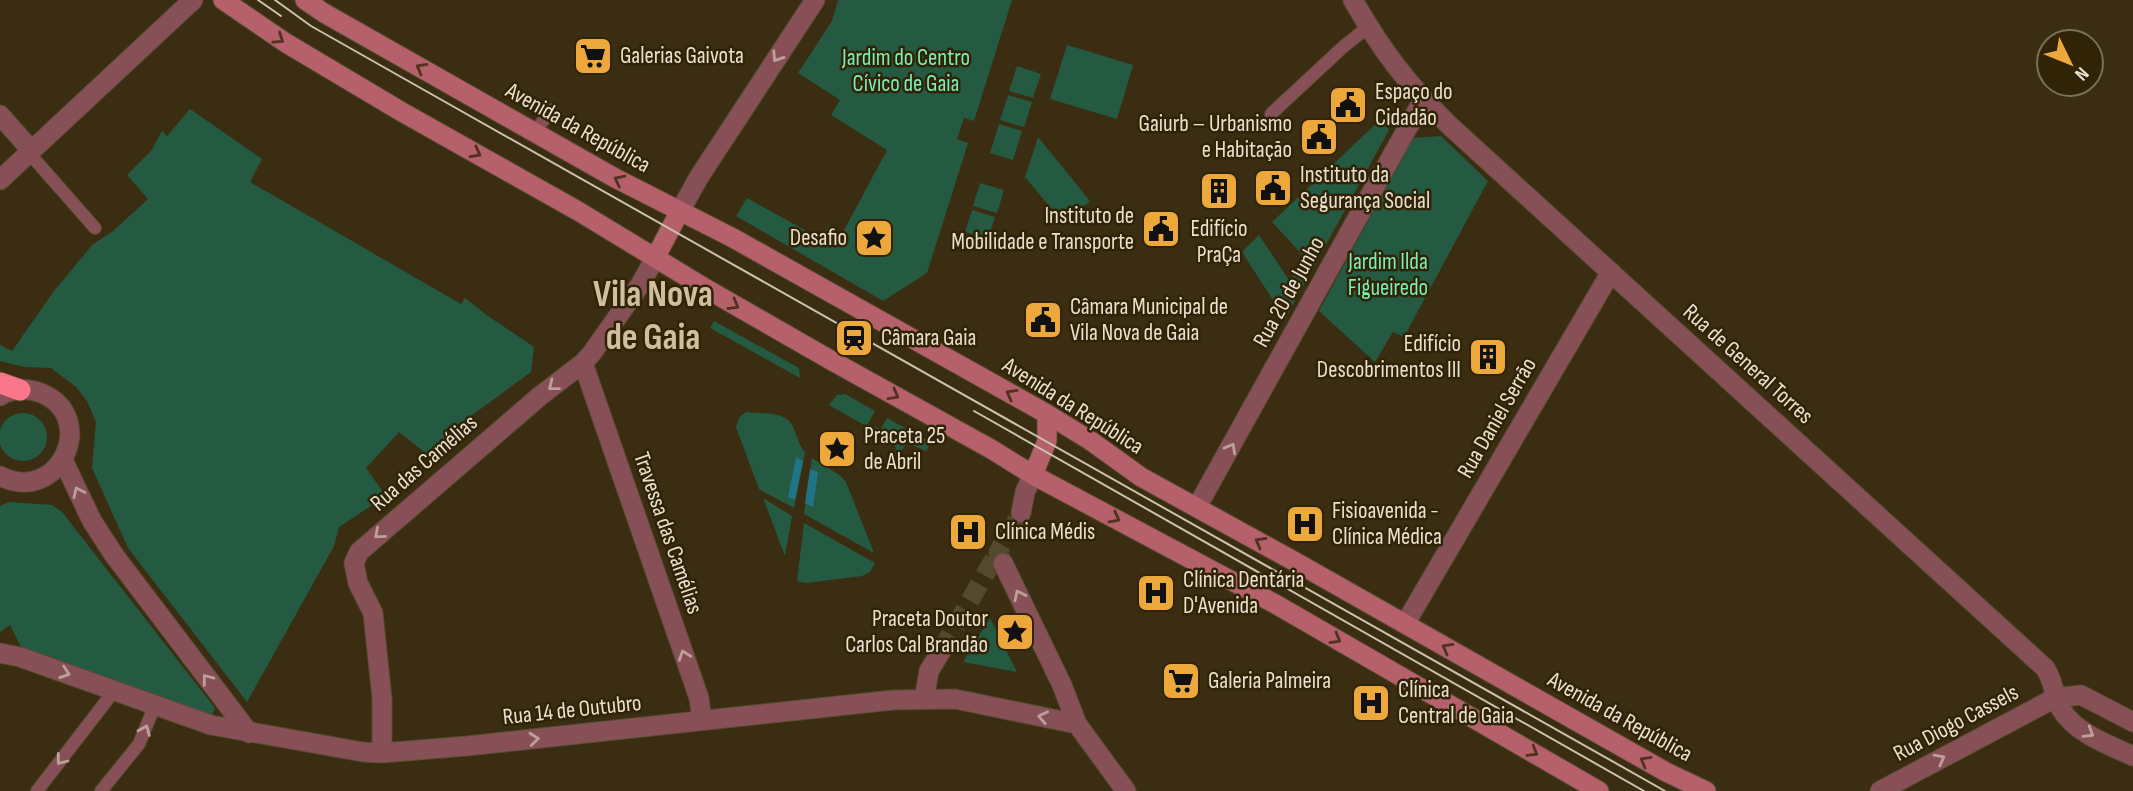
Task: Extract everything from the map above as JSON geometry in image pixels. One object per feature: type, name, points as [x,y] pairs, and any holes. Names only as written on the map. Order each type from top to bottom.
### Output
[{"type":"main road","points":[[223,0],[285,43],[578,211],[775,329],[1033,475],[1277,605],[1599,791]]},
{"type":"main road","name":"Avenida da República","points":[[305,0],[534,133],[742,243],[1047,414],[1141,477],[1666,772],[1706,791]]},
{"type":"main road","points":[[655,258],[680,211]]},
{"type":"main road","points":[[1033,475],[1046,441],[1047,414]]},
{"type":"street","points":[[0,180],[193,0]]},
{"type":"street","points":[[680,211],[699,177],[815,0]]},
{"type":"street","name":"Rua de General Torres","points":[[1353,0],[1394,66],[1423,100],[2045,668],[2052,680],[2056,698],[2070,721],[2133,756]]},
{"type":"street","name":"Rua 20 de Junho","points":[[1197,507],[1423,100]]},
{"type":"street","points":[[0,114],[30,152]]},
{"type":"street","name":"Rua das Camélias","points":[[382,753],[382,698],[373,613],[358,583],[354,563],[359,552],[540,396],[583,363],[640,285],[655,258]]},
{"type":"street","name":"Rua Daniel Serrão","points":[[1405,624],[1611,272]]},
{"type":"street","name":"Travessa das Camélias","points":[[583,363],[699,698],[702,720]]},
{"type":"street","points":[[5,481],[28,482],[54,471],[69,447],[70,432],[59,405],[48,396],[34,390],[7,390]]},
{"type":"street","points":[[63,460],[92,522],[114,555],[248,733]]},
{"type":"street","points":[[1021,513],[1025,492],[1033,475]]},
{"type":"street","points":[[1003,563],[1062,685],[1077,724],[1126,791]]},
{"type":"street","points":[[924,699],[929,671],[941,651]]},
{"type":"street","name":"Rua 14 de Outubro","points":[[0,653],[20,657],[211,725],[363,752],[467,746],[893,700],[956,699],[1077,724]]},
{"type":"street","points":[[2056,698],[2081,695],[2133,722]]},
{"type":"street","name":"Rua Diogo Cassels","points":[[1880,791],[2056,698]]},
{"type":"lane","points":[[1271,114],[1368,27]]},
{"type":"lane","points":[[534,133],[551,110]]},
{"type":"lane","points":[[30,152],[95,228]]},
{"type":"lane","points":[[37,791],[114,691]]},
{"type":"lane","points":[[101,791],[139,744],[155,705]]},
{"type":"green space","name":"Jardim do Centro Cívico de Gaia","points":[[838,0],[1012,0],[974,121],[964,118],[957,139],[968,143],[927,273],[883,301],[736,216],[747,198],[821,239],[828,226],[842,234],[887,150],[831,115],[840,100],[798,73],[832,21]]},
{"type":"green space","points":[[1067,45],[1133,65],[1117,119],[1050,99]]},
{"type":"green space","points":[[1017,66],[1041,74],[1033,98],[1009,91]]},
{"type":"green space","points":[[1008,95],[1032,102],[1024,127],[1000,120]]},
{"type":"green space","points":[[190,109],[262,159],[250,182],[461,304],[465,298],[534,347],[531,372],[456,427],[429,456],[399,432],[366,468],[386,496],[339,527],[334,546],[247,702],[128,548],[92,468],[96,422],[87,401],[76,387],[51,368],[25,367],[0,361],[0,345],[12,351],[54,291],[92,245],[113,231],[148,199],[127,175],[151,151],[162,131],[167,136]]},
{"type":"green space","points":[[1382,118],[1389,130],[1285,319],[1242,252],[1259,235],[1289,280],[1308,261],[1272,222]]},
{"type":"green space","points":[[999,124],[1022,131],[1013,160],[990,153]]},
{"type":"green space","name":"Jardim Ilda Figueiredo","points":[[1441,136],[1488,181],[1404,337],[1393,332],[1375,362],[1319,311],[1413,138]]},
{"type":"green space","points":[[1038,137],[1090,201],[1064,224],[1025,177]]},
{"type":"green space","points":[[980,183],[1004,190],[997,213],[973,206]]},
{"type":"green space","points":[[972,210],[995,217],[988,239],[965,232]]},
{"type":"green space","points":[[714,321],[799,368],[800,378],[710,328]]},
{"type":"green space","points":[[845,394],[875,411],[868,424],[881,429],[887,418],[931,442],[926,451],[907,443],[894,461],[896,448],[889,439],[829,405],[837,395]]},
{"type":"green space","points":[[747,412],[780,416],[793,427],[805,453],[794,508],[759,489],[736,427],[738,420]]},
{"type":"green space","points":[[23,413],[40,420],[47,437],[40,454],[23,461],[6,454],[-1,437],[6,420]]},
{"type":"green space","points":[[812,458],[846,482],[874,553],[804,514]]},
{"type":"green space","points":[[763,498],[792,516],[785,556]]},
{"type":"green space","points":[[9,502],[52,505],[62,512],[215,708],[209,717],[21,647],[10,625],[0,632],[0,506]]},
{"type":"green space","points":[[804,523],[875,563],[870,572],[862,576],[806,583],[797,581]]},
{"type":"green space","points":[[990,618],[1017,672],[963,662]]},
{"type":"water","points":[[796,457],[803,461],[795,500],[788,497]]},
{"type":"water","points":[[810,469],[818,472],[813,507],[805,503]]},
{"type":"tunnel","points":[[1002,562],[998,552],[1021,513]]},
{"type":"tunnel","points":[[941,651],[998,552]]},
{"type":"tram line","points":[[258,0],[281,16]]},
{"type":"tram line","points":[[275,0],[311,26],[1665,791]]},
{"type":"tram line","points":[[974,411],[1644,791]]},
{"type":"place","name":"Galerias Gaivota","points":[[593,56]]},
{"type":"place","name":"Espaço do Cidadão","points":[[1348,105]]},
{"type":"place","name":"Gaiurb – Urbanismo e Habitação","points":[[1319,137]]},
{"type":"place","name":"Instituto da Segurança Social","points":[[1273,188]]},
{"type":"place","name":"Edifício PraÇa","points":[[1219,191]]},
{"type":"place","name":"Instituto de Mobilidade e Transporte","points":[[1161,229]]},
{"type":"place","name":"Desafio","points":[[874,238]]},
{"type":"place","name":"Câmara Municipal de Vila Nova de Gaia","points":[[1043,320]]},
{"type":"place","name":"Câmara Gaia","points":[[854,338]]},
{"type":"place","name":"Edifício Descobrimentos III","points":[[1488,357]]},
{"type":"place","name":"Praceta 25 de Abril","points":[[837,449]]},
{"type":"place","name":"Fisioavenida - Clínica Médica","points":[[1305,524]]},
{"type":"place","name":"Clínica Médis","points":[[968,532]]},
{"type":"place","name":"Clínica Dentária D'Avenida","points":[[1156,593]]},
{"type":"place","name":"Praceta Doutor Carlos Cal Brandão","points":[[1015,632]]},
{"type":"place","name":"Galeria Palmeira","points":[[1181,681]]},
{"type":"place","name":"Clínica Central de Gaia","points":[[1371,703]]},
{"type":"district","name":"Vila Nova de Gaia","points":[[653,316]]}]
